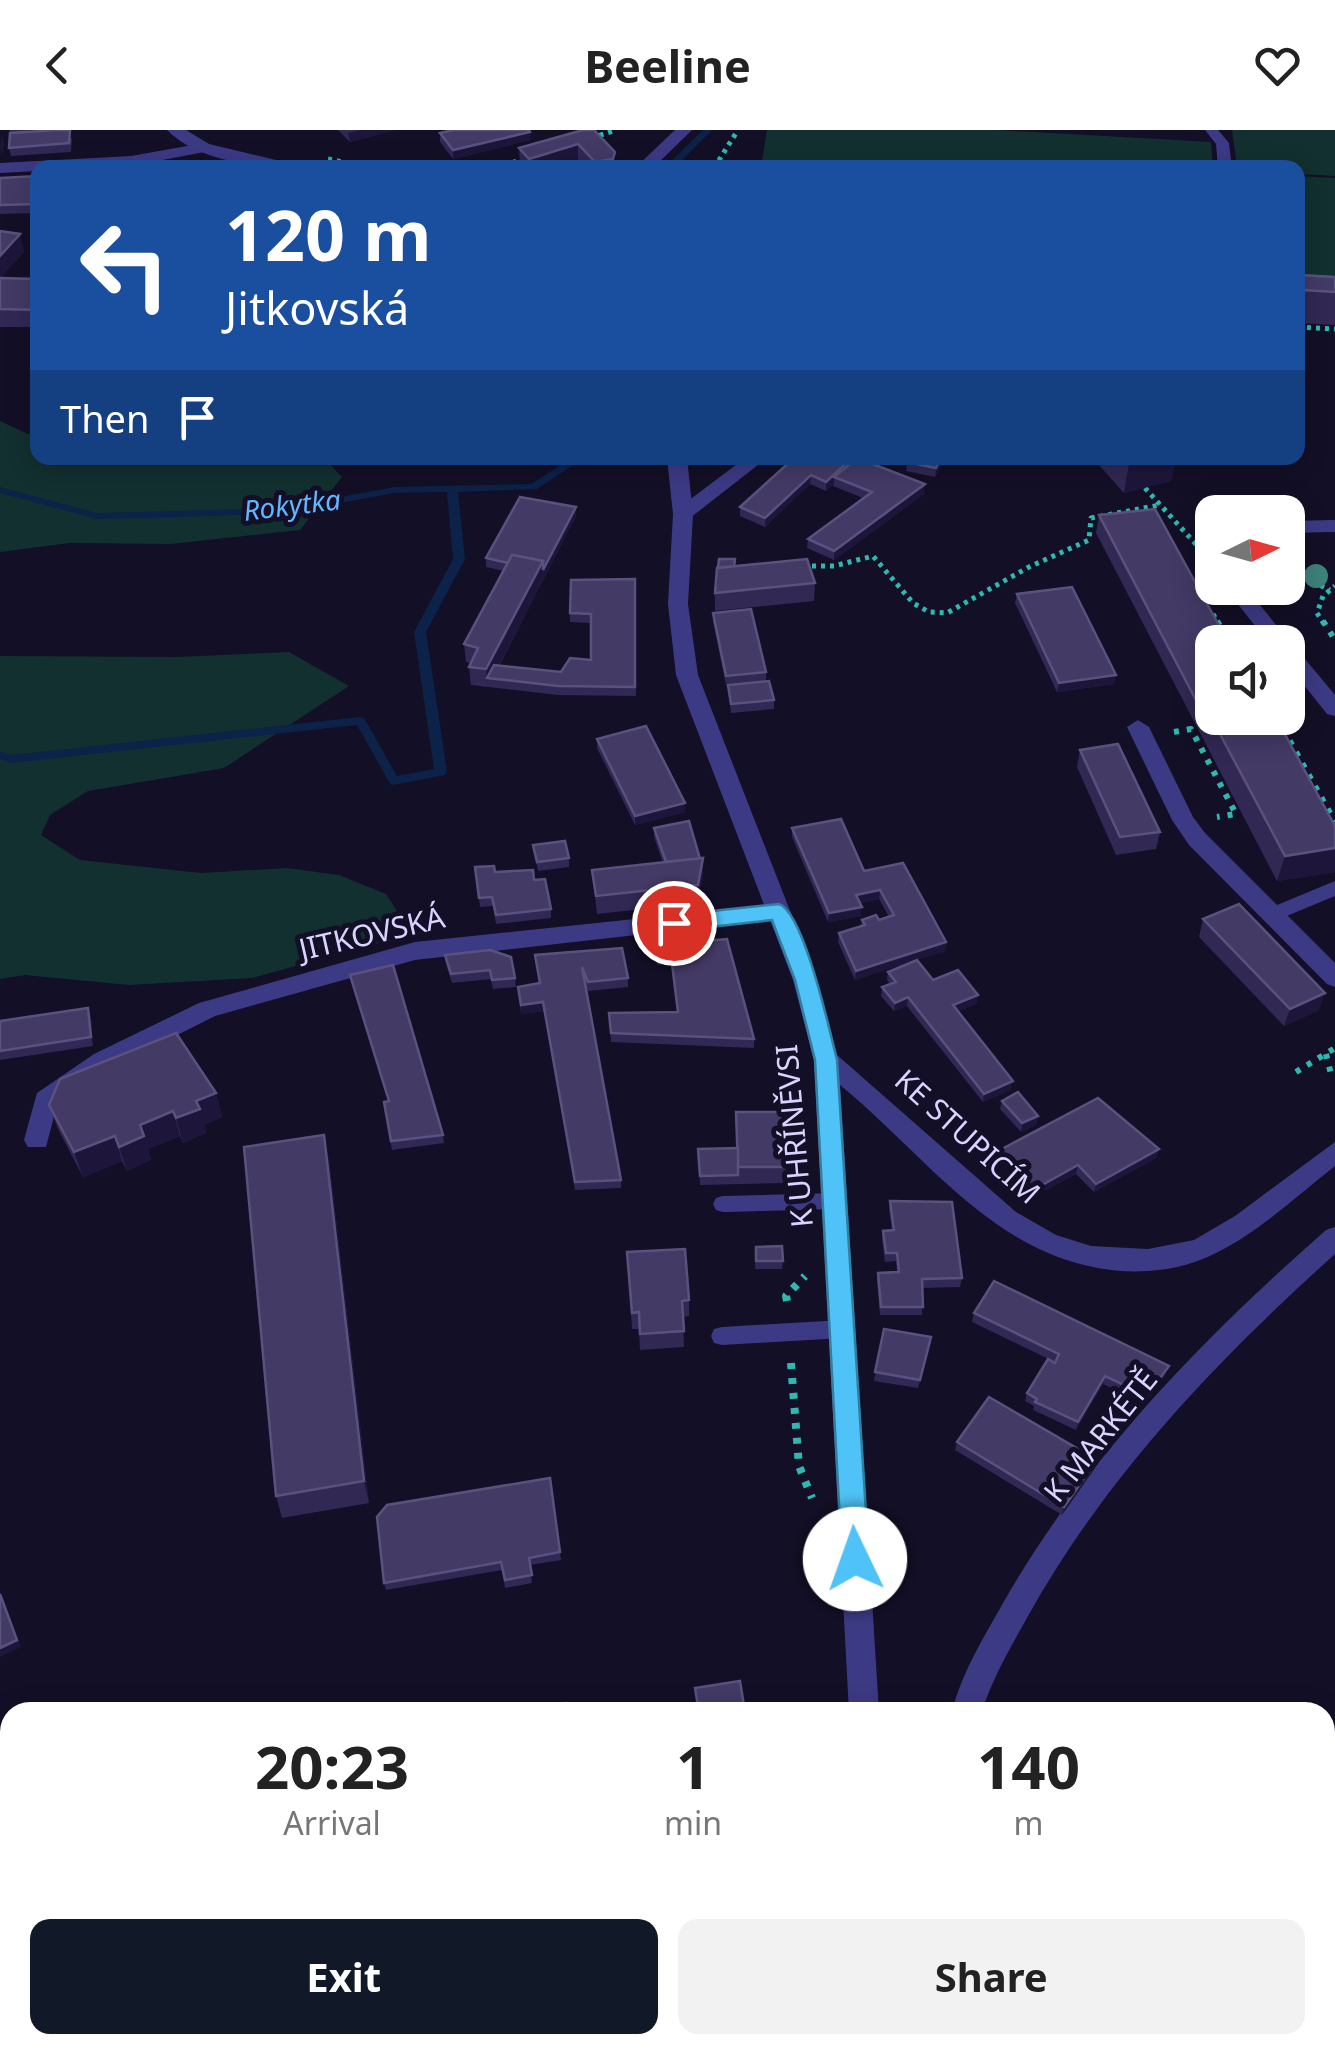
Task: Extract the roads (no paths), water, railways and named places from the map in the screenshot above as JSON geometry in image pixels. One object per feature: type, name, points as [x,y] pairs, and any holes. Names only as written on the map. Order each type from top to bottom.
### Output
[{"type":"street","points":[[175,130],[204,148],[263,160]]},
{"type":"street","points":[[652,160],[684,130]]},
{"type":"street","points":[[137,160],[204,148]]},
{"type":"street","points":[[0,168],[30,166]]},
{"type":"street","name":"K UHŘÍNĚVSI","points":[[677,465],[683,514],[678,604],[687,675],[806,980],[826,1060],[863,1702]]},
{"type":"street","points":[[683,514],[748,465]]},
{"type":"street","points":[[1305,527],[1335,526]]},
{"type":"street","points":[[1249,605],[1266,625]]},
{"type":"street","points":[[1305,673],[1335,709]]},
{"type":"street","points":[[1140,732],[1183,820],[1335,978]]},
{"type":"street","name":"JITKOVSKÁ","points":[[37,1140],[46,1100],[103,1061],[208,1009],[414,951],[779,912]]},
{"type":"street","name":"KE STUPICÍM","points":[[826,1060],[864,1087],[994,1210],[1028,1236],[1095,1261],[1154,1260],[1209,1245],[1335,1152]]},
{"type":"street","name":"K MARKÉTĚ","points":[[970,1702],[1027,1586],[1110,1468],[1245,1316],[1335,1238]]},
{"type":"lane","points":[[1210,130],[1222,143],[1224,160]]},
{"type":"lane","points":[[1272,915],[1335,888]]},
{"type":"lane","points":[[724,1204],[834,1201]]},
{"type":"lane","points":[[722,1336],[842,1330]]},
{"type":"waterway","name":"Rokytka","points":[[676,160],[708,130]]},
{"type":"waterway","name":"Rokytka","points":[[0,490],[97,516],[281,511],[394,490],[533,487],[568,465]]},
{"type":"waterway","points":[[0,755],[11,759],[360,721],[394,781],[441,772],[420,632],[459,559],[452,489]]}]
